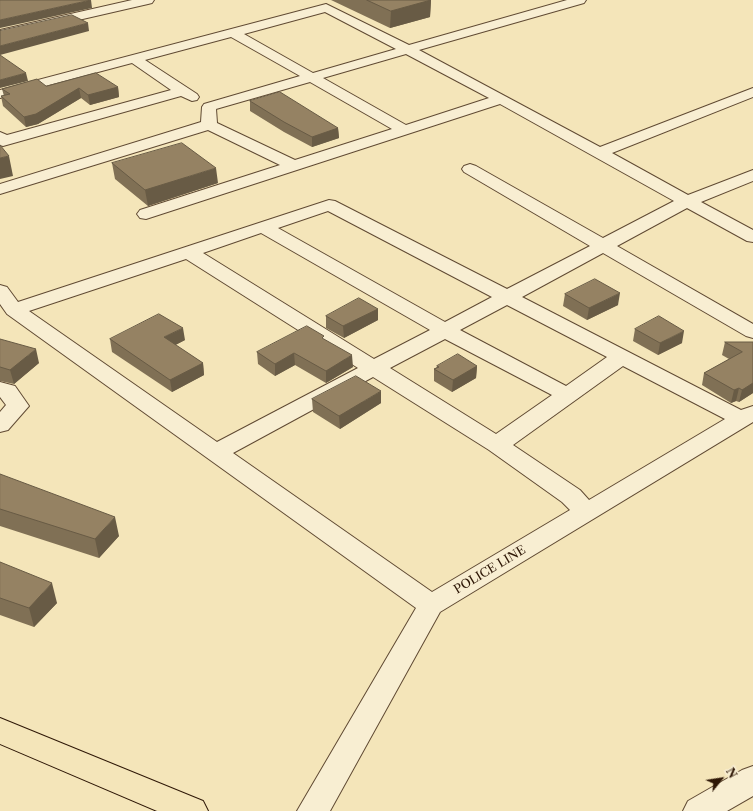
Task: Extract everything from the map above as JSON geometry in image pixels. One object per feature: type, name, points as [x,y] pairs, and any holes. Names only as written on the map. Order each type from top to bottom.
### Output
[{"type":"main road","points":[[0,731],[192,811]]},
{"type":"street","points":[[0,34],[148,0]]},
{"type":"street","points":[[134,59],[183,92],[209,107],[580,0]]},
{"type":"street","points":[[0,94],[326,8],[501,99],[753,237]]},
{"type":"street","points":[[234,33],[404,130]]},
{"type":"street","points":[[0,137],[3,141],[183,92]]},
{"type":"street","points":[[598,153],[753,92]]},
{"type":"street","points":[[146,214],[501,99]]},
{"type":"street","points":[[209,107],[209,125]]},
{"type":"street","points":[[0,189],[209,125],[294,166]]},
{"type":"street","points":[[470,169],[753,332]]},
{"type":"street","points":[[215,453],[687,201],[753,175]]},
{"type":"street","points":[[14,310],[329,205],[621,357],[748,415]]},
{"type":"street","points":[[263,227],[444,330],[568,395]]},
{"type":"street","points":[[188,252],[497,445],[571,496],[586,512]]},
{"type":"street","points":[[0,291],[14,310],[431,605]]},
{"type":"street","points":[[497,445],[621,357]]},
{"type":"street","points":[[0,389],[7,391],[18,406],[0,425]]},
{"type":"street","name":"POLICE LINE","points":[[313,811],[431,605],[748,415]]},
{"type":"street","points":[[699,811],[753,780]]},
{"type":"building","points":[[0,0],[91,0],[0,20]]},
{"type":"building","points":[[367,0],[431,0],[391,11]]},
{"type":"building","points":[[72,15],[88,23],[0,46],[0,31]]},
{"type":"building","points":[[0,55],[26,73],[0,80]]},
{"type":"building","points":[[96,73],[118,87],[88,95],[79,88],[36,114],[24,117],[1,96],[10,94],[2,89],[37,79],[46,86]]},
{"type":"building","points":[[280,92],[338,128],[312,137],[250,101]]},
{"type":"building","points":[[182,143],[216,168],[145,190],[112,163]]},
{"type":"building","points":[[0,145],[9,156],[0,158]]},
{"type":"building","points":[[595,279],[620,293],[589,308],[565,294]]},
{"type":"building","points":[[359,298],[378,309],[343,326],[326,316]]},
{"type":"building","points":[[159,314],[183,328],[164,337],[203,363],[170,380],[110,339]]},
{"type":"building","points":[[659,316],[684,331],[660,343],[635,329]]},
{"type":"building","points":[[307,326],[324,336],[322,338],[352,355],[326,371],[294,353],[275,364],[257,352]]},
{"type":"building","points":[[0,339],[36,349],[10,370],[0,367]]},
{"type":"building","points":[[725,342],[753,342],[753,383],[742,390],[739,388],[734,390],[704,373],[742,352]]},
{"type":"building","points":[[458,354],[477,366],[453,380],[434,369],[439,367],[437,366]]},
{"type":"building","points":[[356,376],[381,391],[339,416],[312,399]]},
{"type":"building","points":[[0,474],[115,517],[95,539],[0,509]]},
{"type":"building","points":[[0,562],[52,583],[29,608],[0,598]]}]
